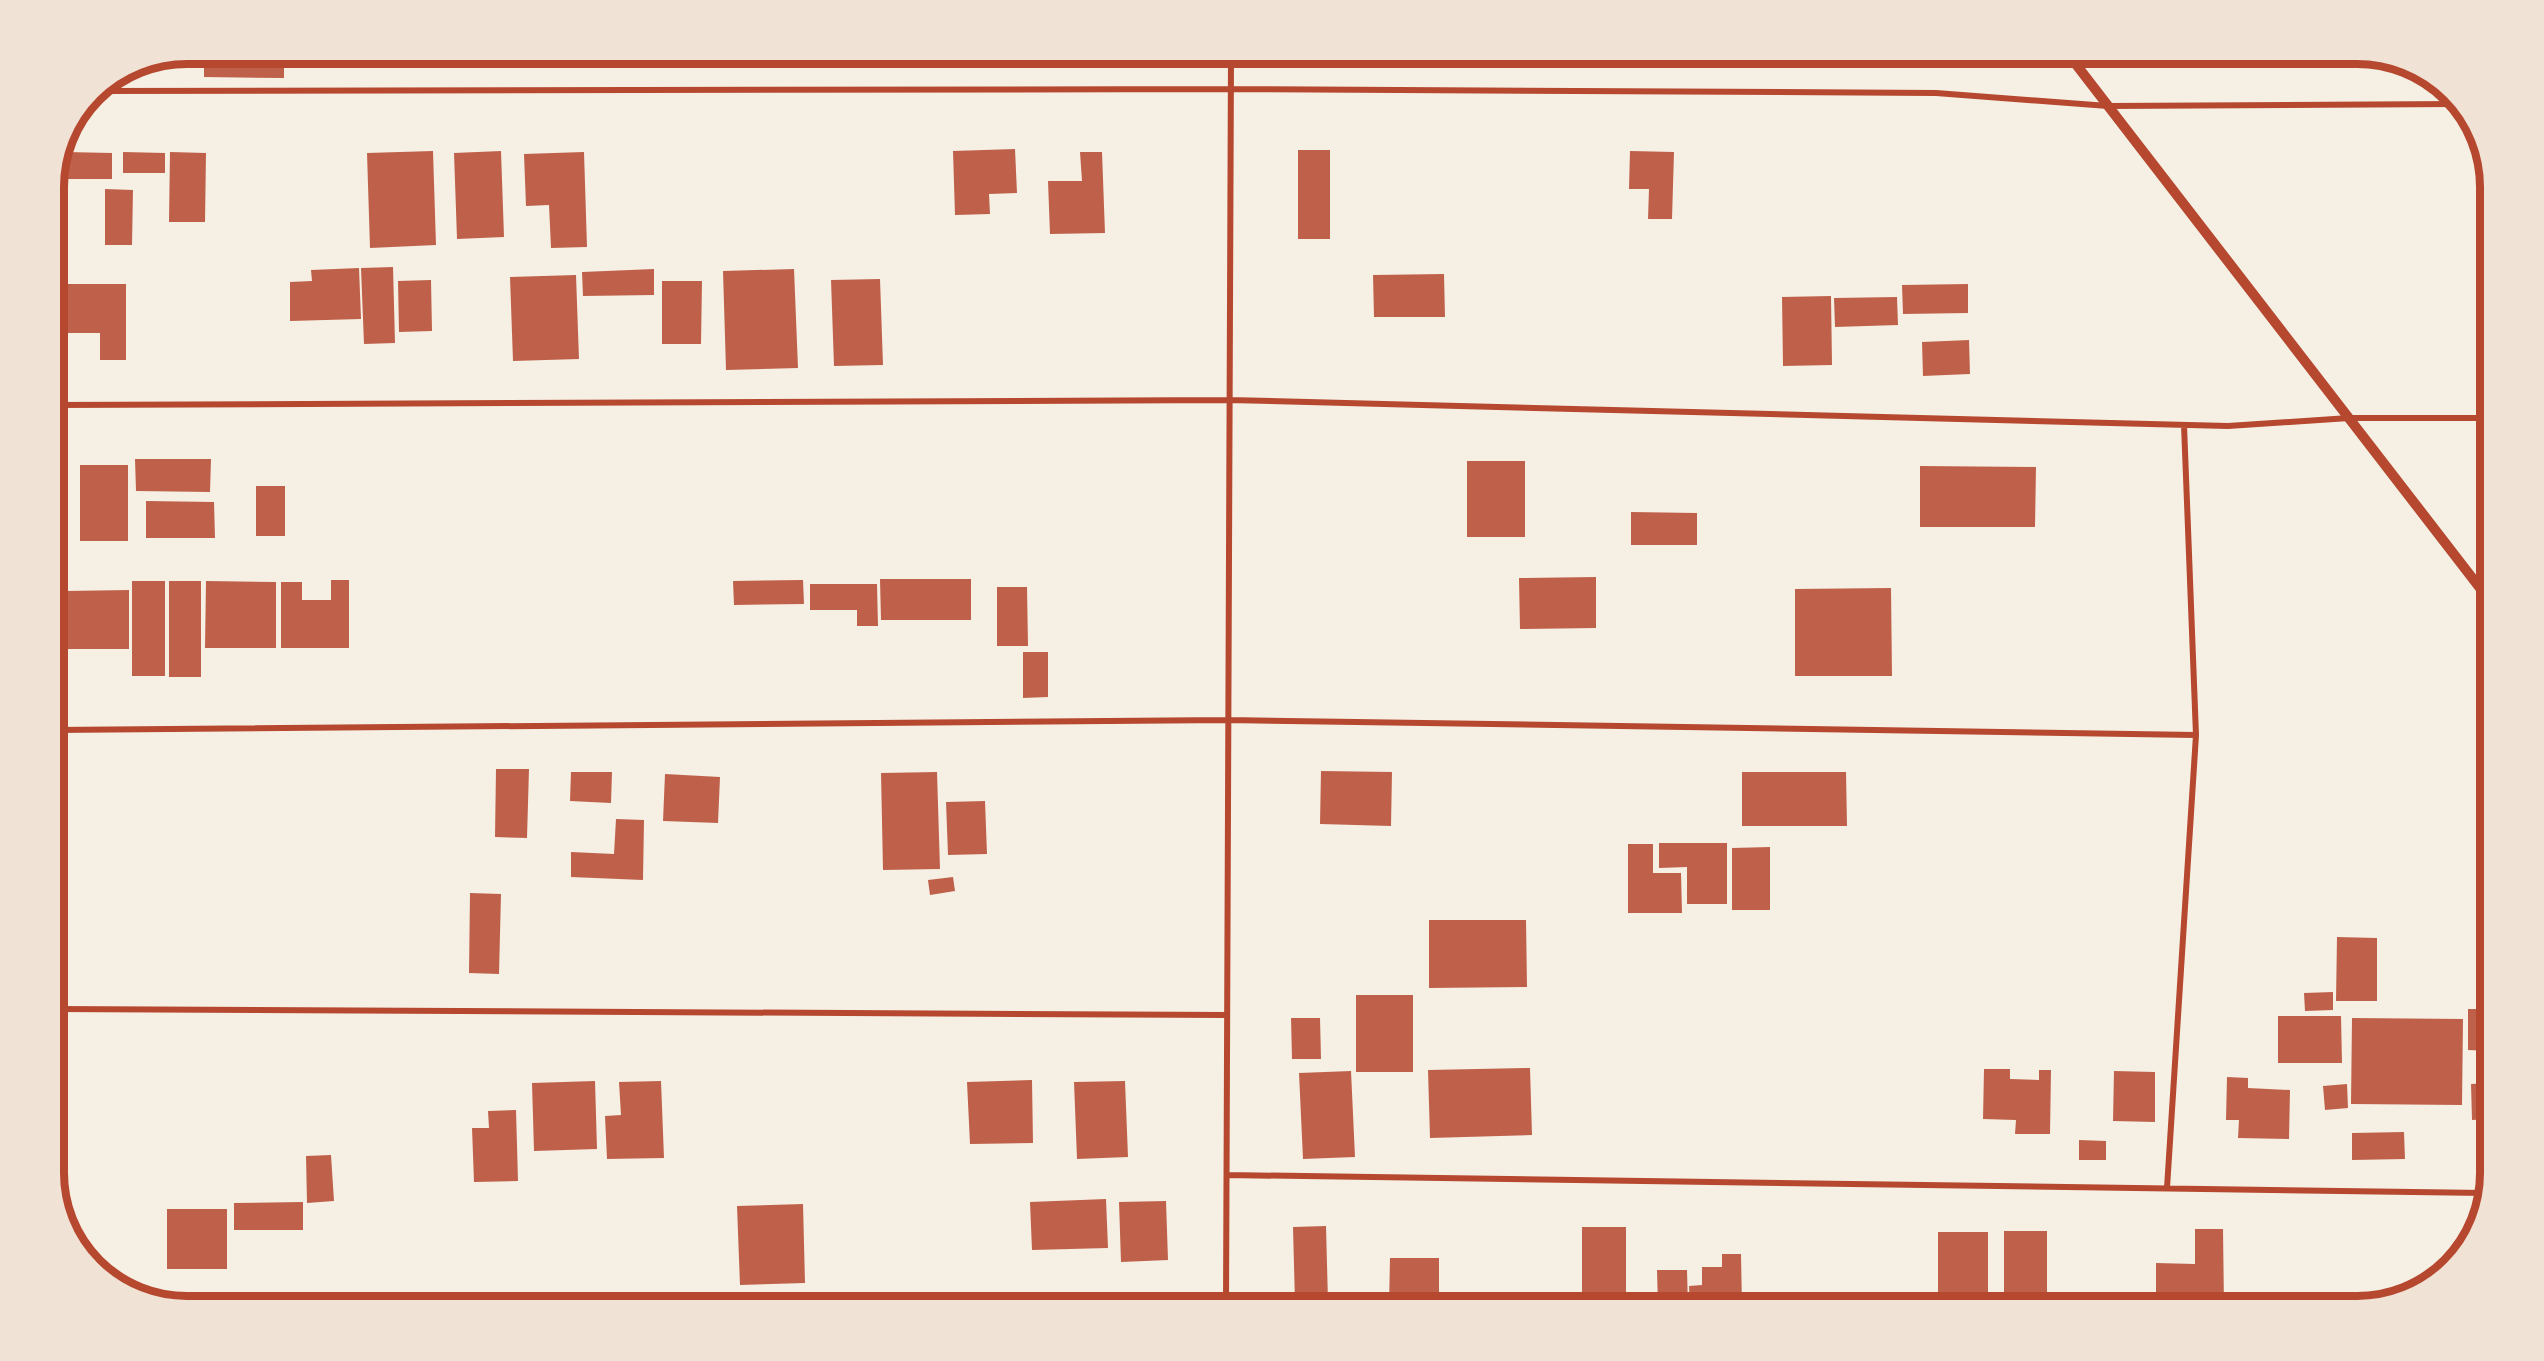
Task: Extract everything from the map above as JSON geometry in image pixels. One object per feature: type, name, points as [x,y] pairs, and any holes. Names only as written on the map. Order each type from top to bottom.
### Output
[{"type":"street","points":[[1226,1296],[1231,64]]},
{"type":"street","points":[[2076,64],[2479,587]]},
{"type":"street","points":[[111,91],[1231,89],[1936,93],[2108,106],[2447,104]]},
{"type":"street","points":[[65,405],[1229,400],[2228,426],[2349,418],[2479,418]]},
{"type":"street","points":[[2167,1188],[2196,735],[2184,425]]},
{"type":"street","points":[[65,730],[1228,720],[2196,735]]},
{"type":"street","points":[[65,1008],[1227,1015]]},
{"type":"street","points":[[1227,1174],[2477,1192]]},
{"type":"building","points":[[204,64],[284,64],[284,78],[204,77]]},
{"type":"building","points":[[1015,149],[1017,193],[989,194],[990,214],[955,215],[953,151]]},
{"type":"building","points":[[1298,150],[1330,150],[1330,239],[1298,239]]},
{"type":"building","points":[[433,151],[436,245],[370,248],[367,153]]},
{"type":"building","points":[[501,151],[504,237],[457,239],[454,153]]},
{"type":"building","points":[[1630,151],[1674,152],[1672,219],[1648,219],[1649,189],[1629,189]]},
{"type":"building","points":[[70,152],[112,153],[112,179],[65,179]]},
{"type":"building","points":[[123,152],[165,153],[165,173],[123,173]]},
{"type":"building","points":[[170,152],[206,153],[205,222],[169,222]]},
{"type":"building","points":[[584,152],[587,247],[551,248],[549,205],[526,206],[524,154]]},
{"type":"building","points":[[1080,152],[1102,152],[1105,233],[1050,234],[1048,181],[1082,181]]},
{"type":"building","points":[[105,189],[133,190],[132,245],[105,245]]},
{"type":"building","points":[[393,267],[395,343],[364,344],[361,268]]},
{"type":"building","points":[[359,268],[361,319],[290,321],[290,282],[312,281],[311,270]]},
{"type":"building","points":[[654,269],[654,295],[583,296],[582,272]]},
{"type":"building","points":[[794,269],[798,368],[726,370],[723,271]]},
{"type":"building","points":[[1444,274],[1445,317],[1374,317],[1373,275]]},
{"type":"building","points":[[576,275],[579,359],[513,361],[510,277]]},
{"type":"building","points":[[880,279],[883,365],[834,366],[831,280]]},
{"type":"building","points":[[431,280],[432,331],[399,332],[398,281]]},
{"type":"building","points":[[662,281],[702,281],[701,344],[662,344]]},
{"type":"building","points":[[66,284],[126,284],[126,360],[100,360],[100,333],[66,333]]},
{"type":"building","points":[[1968,284],[1968,313],[1903,314],[1902,285]]},
{"type":"building","points":[[1831,296],[1832,365],[1783,366],[1782,297]]},
{"type":"building","points":[[1897,297],[1898,325],[1835,327],[1834,298]]},
{"type":"building","points":[[1969,340],[1970,374],[1923,376],[1922,342]]},
{"type":"building","points":[[135,459],[211,459],[210,492],[136,491]]},
{"type":"building","points":[[1467,461],[1525,461],[1525,537],[1467,537]]},
{"type":"building","points":[[80,465],[128,465],[128,541],[80,541]]},
{"type":"building","points":[[1920,466],[2036,467],[2035,527],[1920,527]]},
{"type":"building","points":[[256,486],[285,486],[285,536],[256,536]]},
{"type":"building","points":[[146,501],[214,502],[215,538],[146,538]]},
{"type":"building","points":[[1631,512],[1697,513],[1697,545],[1631,545]]},
{"type":"building","points":[[1596,577],[1596,628],[1520,629],[1519,578]]},
{"type":"building","points":[[880,579],[971,579],[971,620],[881,620]]},
{"type":"building","points":[[331,580],[349,580],[349,648],[281,648],[281,582],[302,582],[302,600],[331,600]]},
{"type":"building","points":[[803,580],[804,604],[734,605],[733,581]]},
{"type":"building","points":[[132,581],[165,581],[165,676],[132,676]]},
{"type":"building","points":[[169,581],[201,581],[201,677],[169,677]]},
{"type":"building","points":[[206,581],[276,582],[276,648],[205,648]]},
{"type":"building","points":[[810,584],[877,584],[878,626],[857,626],[857,610],[810,610]]},
{"type":"building","points":[[997,587],[1027,587],[1028,646],[997,646]]},
{"type":"building","points":[[1891,588],[1892,676],[1795,676],[1795,589]]},
{"type":"building","points":[[129,590],[129,649],[67,649],[66,591]]},
{"type":"building","points":[[1023,652],[1048,652],[1048,697],[1023,698]]},
{"type":"building","points":[[496,769],[529,769],[527,838],[495,837]]},
{"type":"building","points":[[1321,771],[1392,772],[1391,826],[1320,824]]},
{"type":"building","points":[[571,772],[612,772],[611,803],[570,801]]},
{"type":"building","points":[[937,772],[940,869],[883,870],[881,773]]},
{"type":"building","points":[[1742,772],[1846,772],[1847,826],[1742,826]]},
{"type":"building","points":[[665,774],[720,777],[718,823],[663,821]]},
{"type":"building","points":[[985,801],[987,854],[948,855],[946,802]]},
{"type":"building","points":[[616,819],[644,820],[643,880],[571,877],[571,852],[614,854]]},
{"type":"building","points":[[1659,843],[1727,843],[1727,904],[1687,904],[1687,867],[1659,868]]},
{"type":"building","points":[[1628,844],[1653,844],[1653,873],[1681,873],[1682,913],[1628,913]]},
{"type":"building","points":[[1770,847],[1770,910],[1732,910],[1732,848]]},
{"type":"building","points":[[953,877],[955,891],[930,895],[928,880]]},
{"type":"building","points":[[470,893],[501,894],[499,974],[469,973]]},
{"type":"building","points":[[1429,920],[1526,920],[1527,987],[1429,988]]},
{"type":"building","points":[[2337,937],[2377,938],[2377,1001],[2336,1001]]},
{"type":"building","points":[[2333,992],[2333,1010],[2305,1011],[2304,993]]},
{"type":"building","points":[[1356,995],[1413,995],[1413,1072],[1356,1072]]},
{"type":"building","points":[[2468,1009],[2480,1009],[2480,1051],[2468,1050]]},
{"type":"building","points":[[2278,1016],[2341,1016],[2342,1063],[2278,1063]]},
{"type":"building","points":[[1291,1018],[1320,1018],[1321,1059],[1292,1059]]},
{"type":"building","points":[[2352,1018],[2463,1019],[2462,1105],[2351,1104]]},
{"type":"building","points":[[1530,1068],[1532,1135],[1430,1138],[1428,1070]]},
{"type":"building","points":[[1984,1069],[2010,1069],[2010,1079],[2039,1080],[2039,1070],[2051,1070],[2050,1134],[2015,1134],[2016,1120],[1983,1119]]},
{"type":"building","points":[[1351,1071],[1355,1157],[1303,1159],[1299,1073]]},
{"type":"building","points":[[2114,1071],[2155,1072],[2155,1122],[2113,1121]]},
{"type":"building","points":[[2227,1077],[2248,1078],[2248,1088],[2290,1090],[2289,1139],[2238,1138],[2239,1120],[2226,1120]]},
{"type":"building","points":[[1032,1080],[1033,1143],[970,1144],[967,1082]]},
{"type":"building","points":[[595,1081],[597,1149],[534,1151],[532,1083]]},
{"type":"building","points":[[661,1081],[664,1158],[607,1159],[605,1116],[621,1115],[619,1082]]},
{"type":"building","points":[[1125,1081],[1128,1157],[1077,1159],[1074,1082]]},
{"type":"building","points":[[2347,1084],[2348,1108],[2325,1110],[2323,1086]]},
{"type":"building","points":[[2471,1084],[2480,1084],[2480,1120],[2472,1120]]},
{"type":"building","points":[[516,1110],[518,1181],[474,1182],[472,1128],[489,1128],[488,1111]]},
{"type":"building","points":[[2404,1132],[2405,1159],[2352,1160],[2352,1133]]},
{"type":"building","points":[[2079,1140],[2106,1141],[2106,1160],[2079,1160]]},
{"type":"building","points":[[331,1155],[334,1201],[307,1203],[306,1156]]},
{"type":"building","points":[[1106,1199],[1108,1248],[1032,1250],[1030,1202]]},
{"type":"building","points":[[1166,1201],[1168,1260],[1121,1262],[1119,1202]]},
{"type":"building","points":[[303,1202],[303,1230],[234,1230],[234,1203]]},
{"type":"building","points":[[803,1204],[805,1283],[740,1285],[737,1206]]},
{"type":"building","points":[[167,1209],[227,1209],[227,1269],[167,1269]]},
{"type":"building","points":[[1326,1226],[1328,1296],[1295,1296],[1293,1227]]},
{"type":"building","points":[[1582,1227],[1626,1227],[1626,1296],[1582,1296]]},
{"type":"building","points":[[2195,1229],[2223,1229],[2224,1296],[2156,1296],[2156,1263],[2195,1264]]},
{"type":"building","points":[[2004,1231],[2047,1231],[2047,1296],[2004,1296]]},
{"type":"building","points":[[1938,1232],[1988,1232],[1988,1296],[1938,1296]]},
{"type":"building","points":[[1722,1254],[1741,1254],[1742,1296],[1689,1296],[1689,1286],[1702,1285],[1702,1267],[1722,1267]]},
{"type":"building","points":[[1390,1258],[1439,1258],[1439,1296],[1389,1296]]},
{"type":"building","points":[[1657,1270],[1687,1270],[1688,1296],[1658,1296]]}]
